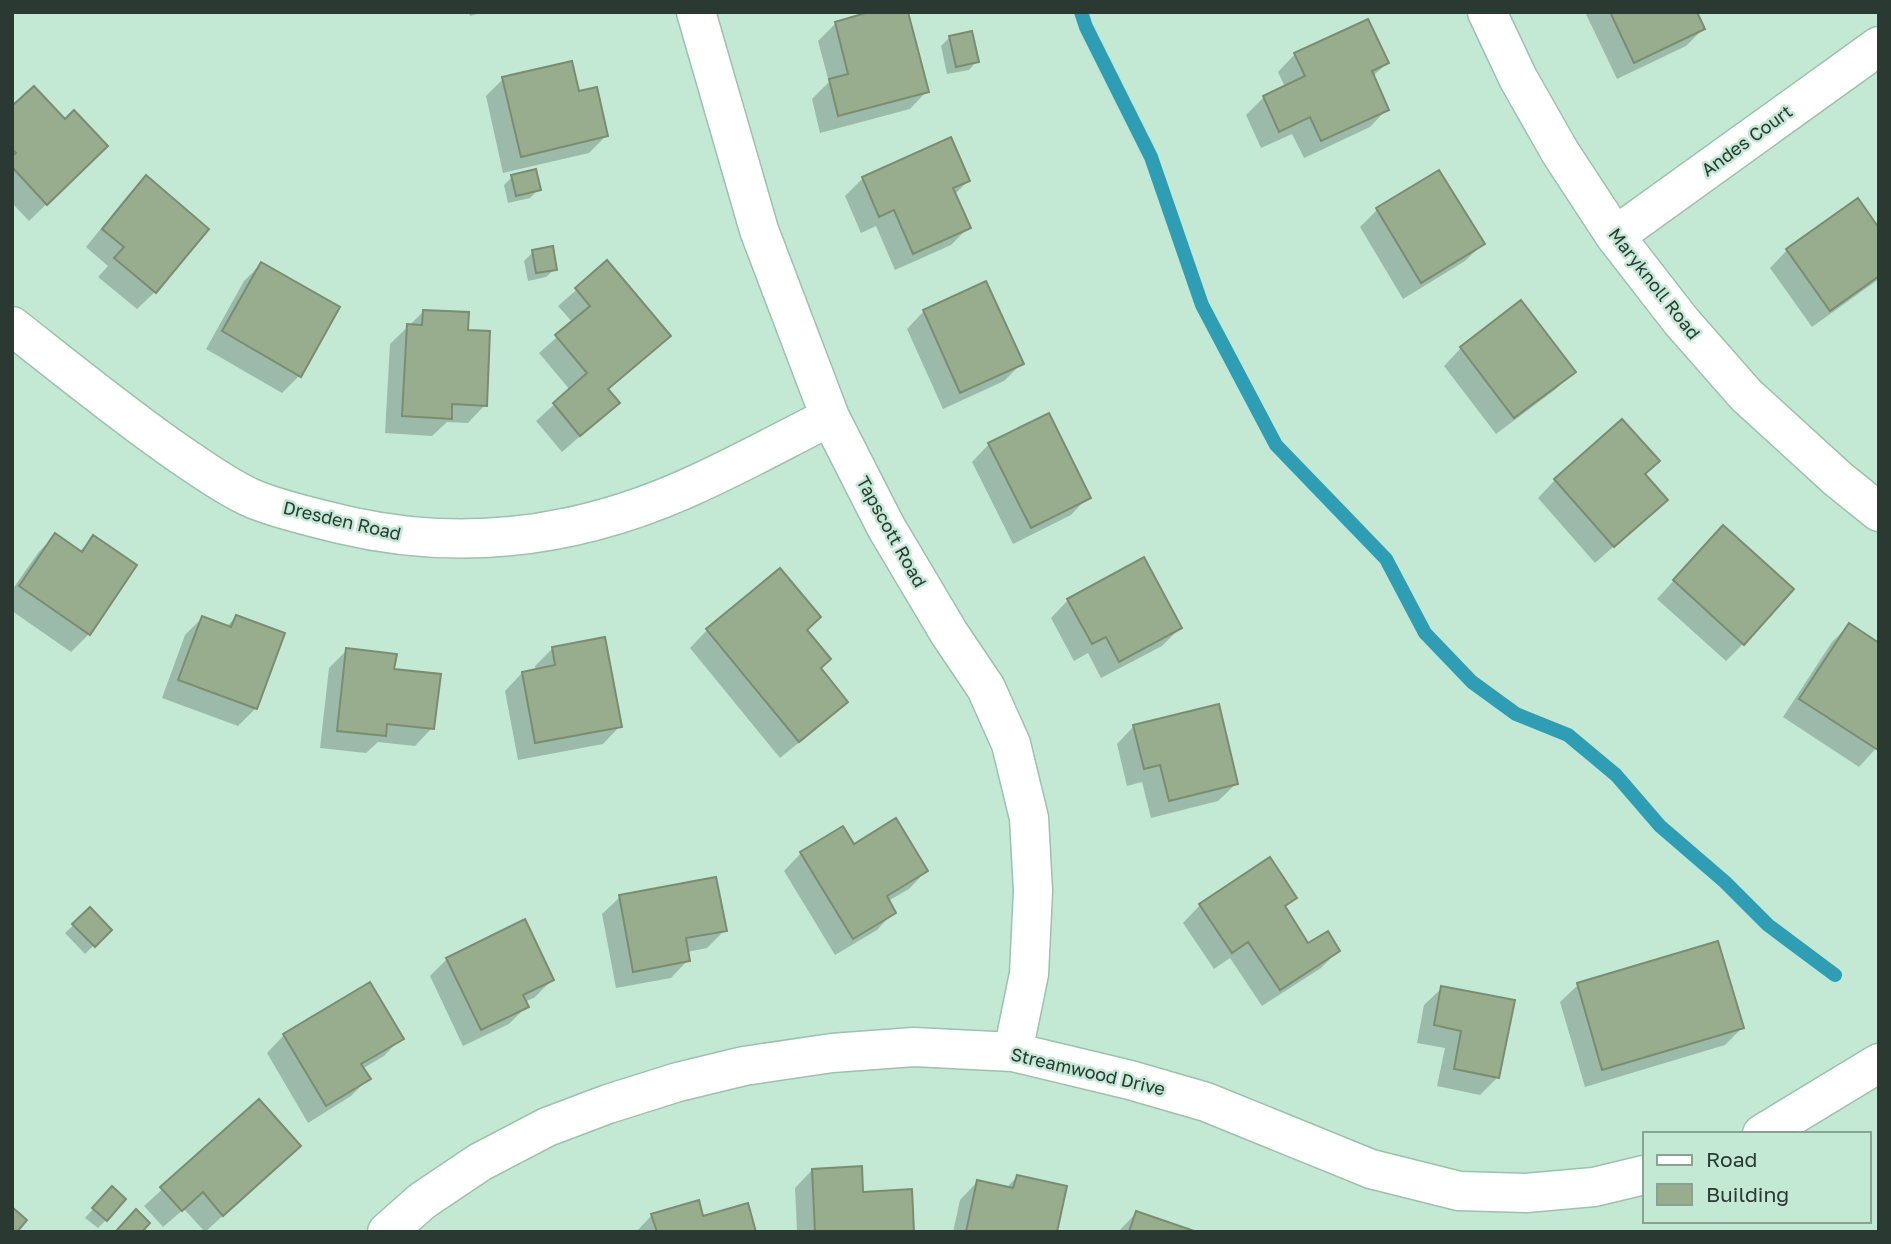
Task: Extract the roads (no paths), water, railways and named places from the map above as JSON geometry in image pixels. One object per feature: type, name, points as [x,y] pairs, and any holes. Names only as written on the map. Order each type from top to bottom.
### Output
[{"type":"street","name":"Tapscott Road","points":[[696,12],[759,230],[830,416],[886,527],[949,634],[986,688],[1011,744],[1028,818],[1033,891],[1029,974],[1013,1052]]},
{"type":"street","name":"Maryknoll Road","points":[[1487,12],[1518,78],[1560,152],[1615,236],[1681,321],[1746,395],[1838,479],[1879,512]]},
{"type":"street","name":"Andes Court","points":[[1615,236],[1879,46]]},
{"type":"street","name":"Dresden Road","points":[[12,326],[135,423],[250,498],[382,534],[446,540],[505,538],[566,527],[625,512],[692,486],[830,416]]},
{"type":"street","name":"Streamwood Drive","points":[[387,1232],[434,1193],[480,1162],[547,1127],[678,1082],[744,1066],[832,1053],[914,1047],[1013,1052],[1130,1080],[1206,1102],[1371,1169],[1459,1191],[1526,1193],[1594,1186],[1643,1175]]},
{"type":"street","points":[[1765,1132],[1879,1063]]},
{"type":"waterway","points":[[1081,12],[1151,157],[1202,305],[1276,445],[1386,559],[1425,633],[1472,682],[1516,714],[1568,735],[1616,775],[1660,826],[1725,882],[1768,925],[1835,975]]}]
